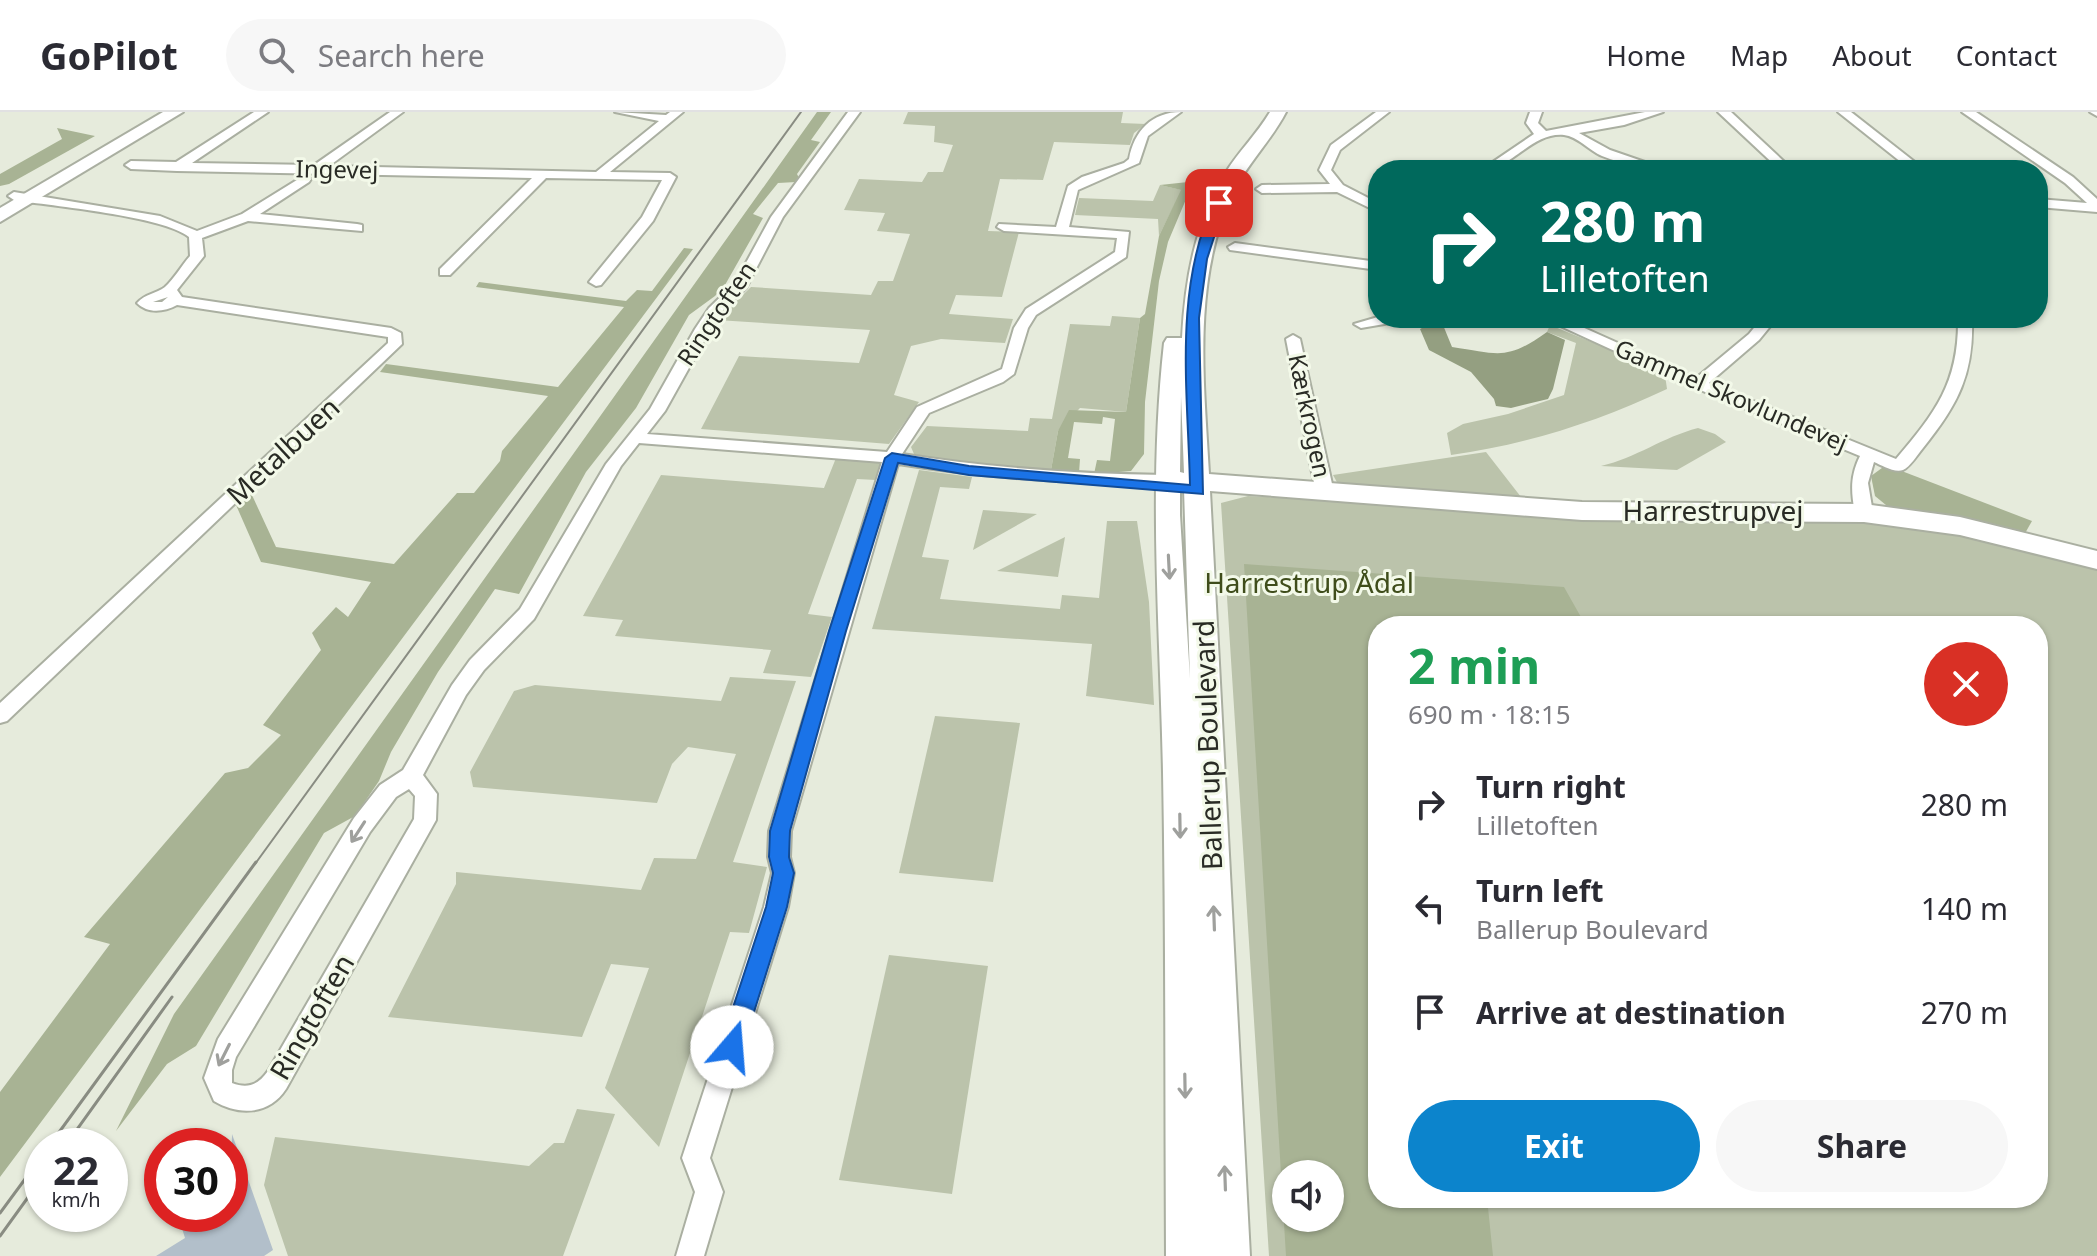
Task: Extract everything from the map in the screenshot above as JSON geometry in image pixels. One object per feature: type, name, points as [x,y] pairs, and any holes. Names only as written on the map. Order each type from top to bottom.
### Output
[{"type":"street","points":[[8,203],[160,112]]},
{"type":"street","points":[[8,203],[175,112]]},
{"type":"street","points":[[177,167],[262,112]]},
{"type":"street","points":[[317,169],[397,112]]},
{"type":"street","points":[[621,112],[672,116]]},
{"type":"street","name":"Ringtoften","points":[[411,776],[426,794],[425,820],[283,1069],[262,1097],[244,1100],[226,1094],[218,1088],[215,1080],[218,1066],[362,825],[388,791],[411,776],[459,690],[477,665],[527,614],[614,464],[657,411],[714,311],[741,285],[777,217],[854,112]]},
{"type":"street","points":[[1062,230],[1072,189],[1077,184],[1112,174],[1129,165],[1135,160],[1138,136],[1143,130],[1175,112]]},
{"type":"street","name":"Ballerup Boulevard","points":[[1228,1256],[1182,485],[1168,413],[1177,324],[1192,240],[1221,170],[1261,112]]},
{"type":"street","name":"Ballerup Boulevard","points":[[1188,1256],[1179,771],[1182,485],[1192,335],[1201,259],[1224,193],[1278,112]]},
{"type":"street","points":[[1368,203],[1339,188],[1325,170],[1335,148],[1383,112]]},
{"type":"street","points":[[1536,112],[1532,123],[1534,129],[1543,134]]},
{"type":"street","points":[[1501,160],[1543,134],[1624,122],[1657,112]]},
{"type":"street","points":[[1724,112],[1777,160]]},
{"type":"street","points":[[1844,112],[1906,160]]},
{"type":"street","points":[[1968,112],[2039,160]]},
{"type":"street","points":[[598,176],[672,116]]},
{"type":"street","points":[[1565,130],[1606,153],[1629,160]]},
{"type":"street","name":"Ingevej","points":[[131,165],[670,177],[648,218],[596,282]]},
{"type":"street","points":[[2048,166],[2069,180],[2097,207]]},
{"type":"street","points":[[445,272],[543,174]]},
{"type":"street","points":[[8,203],[102,212],[175,224],[195,236],[247,217],[305,179]]},
{"type":"street","points":[[1262,189],[1339,188]]},
{"type":"street","points":[[2048,204],[2097,207]]},
{"type":"street","points":[[247,217],[357,228]]},
{"type":"street","points":[[690,1256],[709,1192],[696,1158],[776,907],[783,873],[779,857],[780,831],[837,631],[892,458],[914,419],[923,410],[998,379],[1009,371],[1021,328],[1031,312],[1121,254],[1124,248],[1124,235],[1004,227]]},
{"type":"street","name":"Metalbuen","points":[[0,715],[395,344],[396,336],[391,332],[171,296],[197,256],[195,236]]},
{"type":"street","points":[[1235,247],[1368,265]]},
{"type":"street","points":[[1361,324],[1368,323]]},
{"type":"street","name":"Gammel Skovlundevej","points":[[1572,328],[1698,384],[1899,466],[1939,418],[1961,379],[1967,344],[1966,328]]},
{"type":"street","points":[[1698,384],[1762,328]]},
{"type":"street","name":"Kærkrogen","points":[[1293,339],[1325,493]]},
{"type":"street","points":[[636,438],[892,458],[969,470],[1086,479],[1123,486],[1182,485]]},
{"type":"street","name":"Gammel Skovlundevej","points":[[1864,513],[1858,488],[1859,473],[1869,454]]},
{"type":"street","name":"Harrestrupvej","points":[[1182,485],[1582,511],[1864,513],[1960,526],[2097,560]]},
{"type":"green space","points":[[817,112],[831,112],[811,140],[820,142],[797,174],[799,178],[796,182],[778,183],[753,214],[763,218],[725,285],[689,315],[636,408],[586,472],[519,594],[495,589],[438,672],[391,752],[379,781],[355,816],[324,833],[196,1046],[167,1064],[117,1128],[174,1014]]},
{"type":"green space","points":[[908,112],[1123,112],[1121,123],[1146,124],[1134,133],[1130,145],[1054,142],[1043,180],[1000,179],[988,231],[1019,232],[1002,297],[956,295],[949,314],[1013,319],[1005,343],[941,339],[911,346],[894,395],[919,402],[889,444],[701,429],[739,356],[859,363],[870,330],[717,320],[751,287],[871,295],[878,281],[893,281],[910,234],[877,231],[885,213],[844,210],[859,179],[922,182],[928,172],[943,172],[953,145],[934,142],[935,126],[903,124]]},
{"type":"green space","points":[[57,128],[95,136],[9,184],[0,186],[0,174],[62,139]]},
{"type":"green space","points":[[1188,182],[1192,185],[1168,242],[1159,281],[1145,402],[1144,454],[1131,471],[1094,474],[1097,460],[1110,461],[1115,419],[1103,417],[1102,424],[1074,422],[1068,458],[1080,459],[1079,473],[1051,470],[1058,431],[1069,410],[1126,412],[1140,318],[1145,314],[1159,236],[1181,190],[1160,185]]},
{"type":"green space","points":[[1160,185],[1182,190],[1159,236],[1158,219],[1075,215],[1079,198],[1153,201]]},
{"type":"green space","points":[[684,248],[693,249],[37,1128],[24,1128],[24,1145],[0,1177],[0,1092],[110,944],[84,937],[225,773],[248,768],[281,735],[263,725],[321,650],[312,633],[336,607],[348,617],[371,582],[261,562],[236,505],[251,493],[276,547],[394,564],[457,493],[474,493],[500,461],[502,451],[548,396],[380,372],[386,364],[558,387],[624,307],[476,287],[479,282],[626,301],[637,290],[652,291]]},
{"type":"green space","points":[[1112,316],[1140,318],[1126,412],[1080,408],[1058,431],[1051,470],[948,463],[914,454],[911,447],[927,426],[1028,431],[1030,418],[1052,419],[1070,324],[1110,326]]},
{"type":"green space","points":[[1549,328],[1557,328],[1643,363],[1665,375],[1667,389],[1615,412],[1562,430],[1507,445],[1451,455],[1447,433],[1463,424],[1508,414],[1564,395],[1576,343],[1547,332]]},
{"type":"green space","points":[[1698,428],[1726,442],[1677,470],[1601,466],[1626,458]]},
{"type":"green space","points":[[1486,452],[1521,497],[1421,493],[1338,484],[1333,475]]},
{"type":"green space","points":[[836,458],[882,462],[876,480],[857,479],[808,614],[832,617],[811,677],[763,673],[771,650],[615,636],[623,620],[583,616],[661,475],[824,488]]},
{"type":"green space","points":[[1886,465],[2032,521],[2024,535],[1892,510],[1875,496],[1871,476]]},
{"type":"green space","points":[[919,470],[972,477],[969,489],[940,487],[922,557],[949,560],[940,599],[1060,609],[1062,595],[1099,598],[1107,521],[1137,521],[1149,602],[1154,705],[1086,696],[1092,644],[872,629]]},
{"type":"green space","name":"Harrestrup Ådal","points":[[1248,496],[1643,517],[1836,517],[1961,531],[2097,567],[2097,1256],[1269,1256],[1221,503]]},
{"type":"green space","points":[[983,510],[1037,514],[973,550]]},
{"type":"green space","points":[[1065,537],[1058,577],[997,571]]},
{"type":"green space","points":[[1244,564],[1564,587],[1580,616],[1368,616],[1368,1208],[1488,1208],[1493,1256],[1286,1256],[1285,1232],[1344,1232],[1344,1160],[1280,1160]]},
{"type":"green space","points":[[730,677],[796,681],[733,862],[767,867],[749,933],[730,932],[659,1147],[605,1088],[649,968],[611,964],[582,1037],[388,1017],[456,884],[456,872],[641,890],[654,858],[696,859],[736,754],[688,747],[672,764],[657,803],[473,787],[470,772],[514,691],[535,685],[721,701]]},
{"type":"green space","points":[[935,716],[1020,723],[993,882],[899,873]]},
{"type":"green space","points":[[889,955],[988,966],[952,1194],[839,1180]]},
{"type":"green space","points":[[577,1109],[615,1114],[563,1256],[288,1256],[264,1185],[275,1137],[529,1166],[554,1143],[564,1143]]},
{"type":"shaded area","points":[[1444,328],[1452,347],[1481,352],[1502,353],[1522,348],[1547,332],[1565,340],[1553,389],[1548,399],[1511,408],[1496,406],[1494,399],[1471,372],[1429,350],[1420,329]]},
{"type":"building","points":[[248,1179],[273,1250],[264,1256],[156,1256],[185,1238],[183,1232],[248,1232]]},
{"type":"tram line","points":[[255,864],[801,112]]},
{"type":"tram line","points":[[62,1128],[256,862]]},
{"type":"tram line","points":[[78,1128],[172,997]]},
{"type":"tram line","points":[[0,1213],[24,1180]]},
{"type":"tram line","points":[[0,1236],[24,1203]]},
{"type":"route","points":[[732,1047],[776,907],[783,873],[779,857],[780,831],[837,631],[892,458],[940,467],[1086,479],[1123,486],[1198,490],[1192,369],[1193,318],[1201,259],[1219,203]]}]
